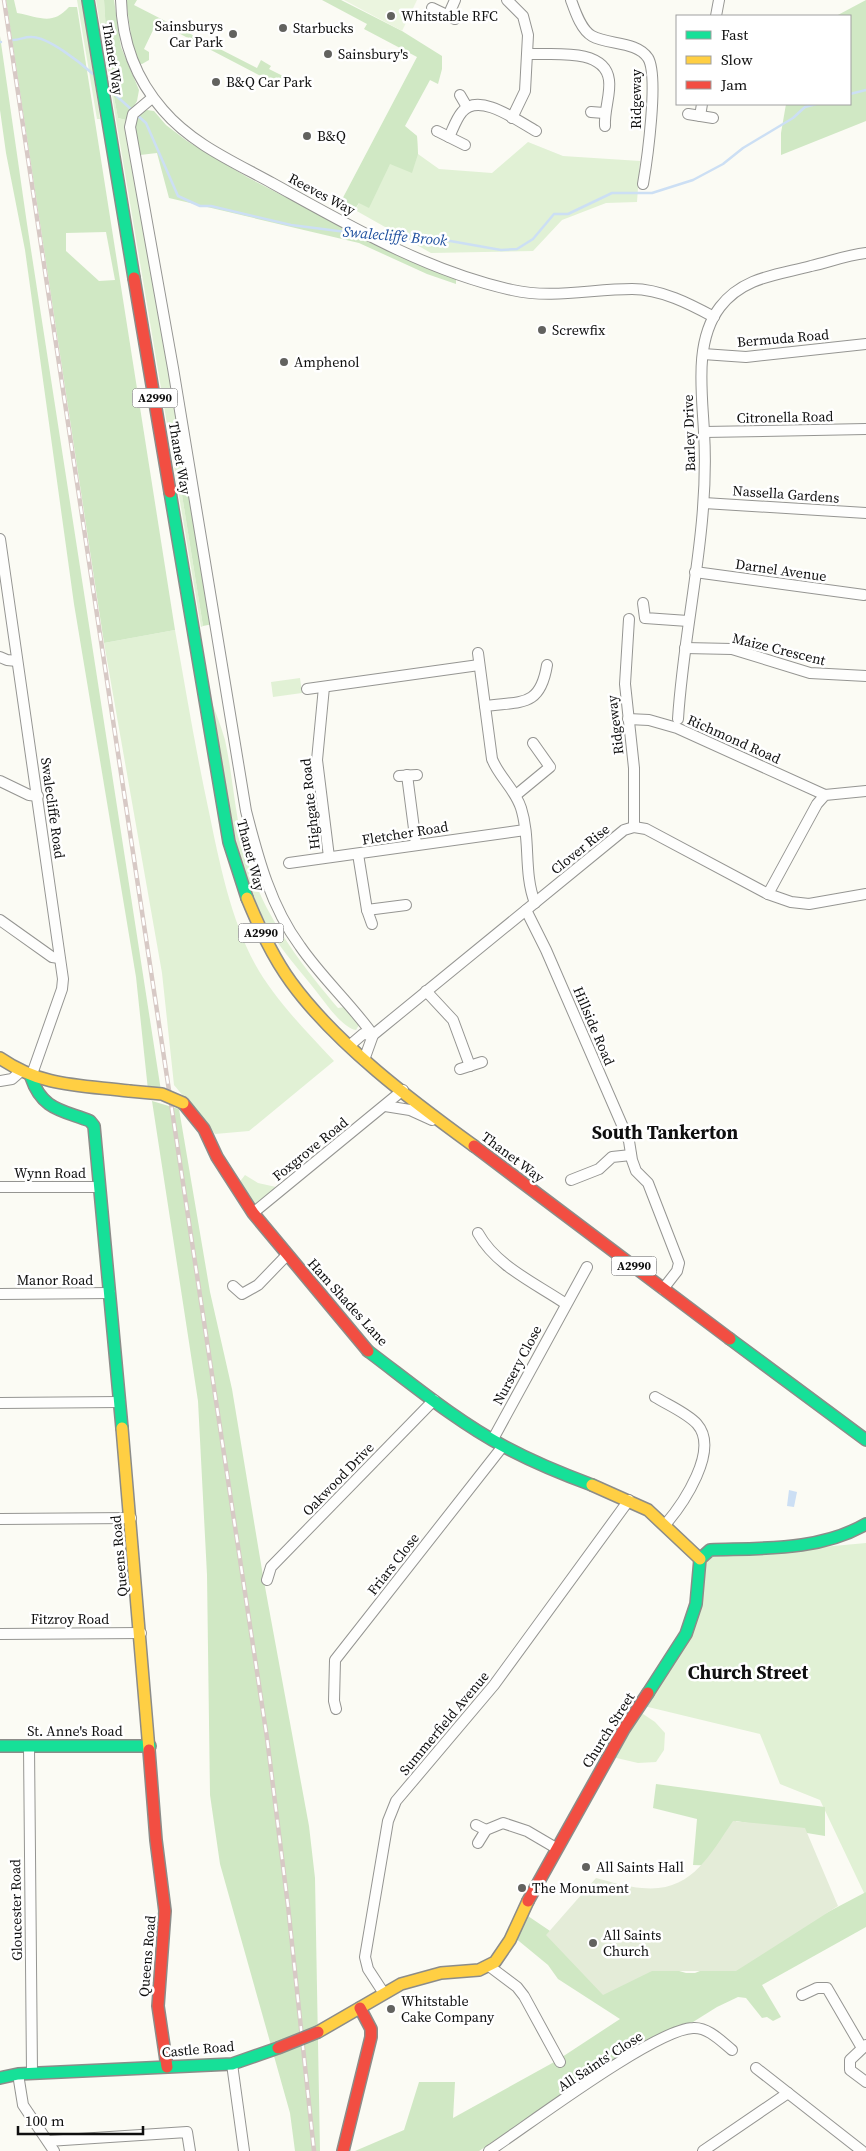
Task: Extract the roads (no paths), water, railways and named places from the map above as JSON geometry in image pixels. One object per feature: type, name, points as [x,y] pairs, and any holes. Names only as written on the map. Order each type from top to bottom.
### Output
[{"type":"street","name":"Thanet Way","points":[[88,0],[229,842],[243,889],[261,933],[290,981],[314,1011],[364,1060],[449,1128],[866,1440]]},
{"type":"street","name":"Reeves Way","points":[[121,0],[123,31],[130,58],[152,98],[194,140],[359,230],[457,276],[514,291],[570,294],[635,289],[688,302],[714,317]]},
{"type":"street","points":[[432,8],[452,17],[455,0]]},
{"type":"street","points":[[508,0],[518,10],[525,22],[528,35],[525,91],[512,118]]},
{"type":"street","name":"Ridgeway","points":[[572,0],[580,22],[592,37],[637,49],[650,62],[652,89],[643,184]]},
{"type":"street","points":[[716,15],[720,0]]},
{"type":"street","points":[[528,54],[582,56],[598,61],[606,70],[610,80],[604,113],[605,126]]},
{"type":"street","points":[[460,95],[467,107]]},
{"type":"street","points":[[152,98],[133,114],[130,127],[173,368],[246,812],[259,861],[276,905],[289,929],[322,976],[373,1035],[364,1060]]},
{"type":"street","points":[[449,137],[462,112],[467,107],[486,105],[536,131]]},
{"type":"street","points":[[700,116],[702,105]]},
{"type":"street","points":[[591,112],[604,113]]},
{"type":"street","points":[[688,114],[712,118]]},
{"type":"street","points":[[437,131],[465,145]]},
{"type":"street","name":"Barley Drive","points":[[678,719],[688,621],[704,503],[704,432],[701,382],[703,354],[708,328],[720,306],[737,291],[764,276],[866,253]]},
{"type":"street","name":"Bermuda Road","points":[[703,354],[746,357],[866,344]]},
{"type":"street","name":"Citronella Road","points":[[704,432],[866,429]]},
{"type":"street","name":"Nassella Gardens","points":[[704,503],[866,513]]},
{"type":"street","name":"Swalecliffe Road","points":[[0,539],[63,979],[62,989],[31,1078]]},
{"type":"street","name":"Darnel Avenue","points":[[695,572],[864,595]]},
{"type":"street","points":[[643,603],[645,618],[688,621]]},
{"type":"street","name":"Ridgeway","points":[[629,620],[625,671],[634,768],[634,827]]},
{"type":"street","name":"Maize Crescent","points":[[685,648],[732,649],[810,673],[866,676]]},
{"type":"street","points":[[478,653],[493,760],[496,768],[516,795],[522,809],[527,877],[535,902]]},
{"type":"street","points":[[0,657],[17,661]]},
{"type":"street","points":[[307,689],[479,665]]},
{"type":"street","points":[[485,706],[526,700],[536,695],[543,688],[547,665]]},
{"type":"street","name":"Highgate Road","points":[[324,687],[317,760],[330,857]]},
{"type":"street","name":"Richmond Road","points":[[628,718],[648,720],[677,728],[825,795],[866,791]]},
{"type":"street","points":[[516,795],[550,767],[533,744]]},
{"type":"street","points":[[408,775],[416,844]]},
{"type":"street","points":[[0,780],[29,795],[38,796]]},
{"type":"street","points":[[768,894],[817,804],[825,795]]},
{"type":"street","name":"Clover Rise","points":[[349,1046],[363,1034],[373,1035],[624,830],[634,827]]},
{"type":"street","points":[[634,827],[646,829],[768,894],[791,902],[809,904],[866,894]]},
{"type":"street","name":"Fletcher Road","points":[[289,863],[525,830]]},
{"type":"street","points":[[358,854],[367,910],[372,924]]},
{"type":"street","points":[[367,910],[406,905]]},
{"type":"street","name":"Hillside Road","points":[[526,910],[546,950],[629,1141],[636,1171],[648,1183],[679,1263],[677,1271],[663,1289]]},
{"type":"street","points":[[0,920],[52,957],[59,958]]},
{"type":"street","points":[[426,991],[453,1020],[465,1068],[482,1062]]},
{"type":"street","name":"Ham Shades Lane","points":[[0,1058],[31,1078],[49,1082],[162,1094],[182,1103],[204,1129],[217,1157],[253,1213],[367,1350],[434,1400],[498,1442],[542,1466],[629,1500],[648,1510],[700,1559]]},
{"type":"street","points":[[0,1080],[12,1079],[20,1072]]},
{"type":"street","name":"Queens Road","points":[[31,1078],[38,1095],[45,1104],[90,1121],[94,1126],[141,1633],[156,1840],[166,1912],[166,1933],[158,2006],[167,2067]]},
{"type":"street","points":[[390,1080],[385,1106],[410,1110],[449,1128]]},
{"type":"street","name":"Foxgrove Road","points":[[253,1213],[403,1090]]},
{"type":"street","points":[[572,1180],[600,1168],[612,1158],[631,1155]]},
{"type":"street","name":"Wynn Road","points":[[0,1187],[100,1187]]},
{"type":"street","points":[[478,1233],[484,1244],[502,1263],[566,1304]]},
{"type":"street","points":[[233,1286],[242,1294],[258,1285],[287,1256]]},
{"type":"street","name":"Nursery Close","points":[[498,1442],[566,1304],[587,1267]]},
{"type":"street","name":"Manor Road","points":[[0,1294],[110,1293]]},
{"type":"street","points":[[655,1397],[694,1422],[702,1431],[705,1441],[704,1458],[696,1475],[680,1508],[665,1524]]},
{"type":"street","name":"Oakwood Drive","points":[[267,1580],[271,1567],[434,1400]]},
{"type":"street","points":[[0,1403],[120,1402]]},
{"type":"street","name":"Friars Close","points":[[336,1709],[334,1701],[335,1660],[498,1442]]},
{"type":"street","name":"Summerfield Avenue","points":[[383,1992],[368,1969],[364,1957],[388,1821],[396,1801],[494,1685],[629,1500]]},
{"type":"street","points":[[0,1519],[131,1518]]},
{"type":"street","points":[[700,1559],[710,1550],[767,1547],[837,1538],[859,1530],[866,1524]]},
{"type":"street","name":"Church Street","points":[[489,1966],[499,1957],[510,1940],[556,1848],[624,1729],[686,1634],[696,1604],[700,1559]]},
{"type":"street","name":"Fitzroy Road","points":[[0,1634],[141,1633]]},
{"type":"street","name":"St. Anne's Road","points":[[0,1746],[150,1746]]},
{"type":"street","name":"Gloucester Road","points":[[29,1746],[32,2074]]},
{"type":"street","points":[[478,1843],[486,1830],[503,1823],[514,1825],[556,1848]]},
{"type":"street","points":[[476,1825],[486,1830]]},
{"type":"street","points":[[383,1992],[401,1984],[441,1973],[479,1970],[489,1966],[517,1987],[524,1996],[560,2062]]},
{"type":"street","points":[[802,1995],[817,1988],[827,1988],[864,2047],[850,2060],[850,2070],[866,2082]]},
{"type":"street","name":"Castle Road","points":[[0,2078],[18,2074],[232,2064],[318,2032],[360,2008],[383,1992]]},
{"type":"street","points":[[343,2151],[372,2037],[372,2030],[360,2008]]},
{"type":"street","name":"All Saints' Close","points":[[488,2151],[632,2055],[679,2031],[692,2028],[704,2030],[732,2050]]},
{"type":"street","points":[[232,2064],[244,2151]]},
{"type":"street","points":[[756,2068],[862,2151]]},
{"type":"street","points":[[18,2074],[23,2105],[54,2151]]},
{"type":"street","points":[[703,2151],[788,2094]]},
{"type":"street","points":[[48,2141],[187,2132],[190,2151]]},
{"type":"water","points":[[789,1490],[797,1492],[794,1507],[787,1506]]},
{"type":"waterway","name":"Swalecliffe Brook","points":[[13,40],[30,37],[47,41],[73,57],[93,74]]},
{"type":"waterway","name":"Swalecliffe Brook","points":[[110,90],[132,110]]},
{"type":"waterway","name":"Swalecliffe Brook","points":[[851,94],[866,90]]},
{"type":"waterway","name":"Swalecliffe Brook","points":[[380,236],[416,241],[439,239],[501,250],[517,249],[533,239],[554,214],[568,214],[612,193],[652,193],[693,180],[723,164],[743,148],[793,118],[805,107],[812,105]]},
{"type":"waterway","name":"Swalecliffe Brook","points":[[136,114],[146,123],[178,196],[200,206],[211,206],[291,225],[354,233]]},
{"type":"railway","points":[[4,0],[267,1738],[288,1906],[314,2151]]},
{"type":"place","name":"Whitstable RFC","points":[[391,16]]},
{"type":"place","name":"Starbucks","points":[[283,28]]},
{"type":"place","name":"Sainsburys Car Park","points":[[233,34]]},
{"type":"place","name":"Sainsbury's","points":[[328,54]]},
{"type":"place","name":"B&Q Car Park","points":[[216,82]]},
{"type":"place","name":"B&Q","points":[[307,136]]},
{"type":"place","name":"Screwfix","points":[[542,330]]},
{"type":"place","name":"Amphenol","points":[[284,362]]},
{"type":"place","name":"All Saints Hall","points":[[586,1867]]},
{"type":"place","name":"The Monument","points":[[522,1888]]},
{"type":"place","name":"All Saints Church","points":[[593,1943]]},
{"type":"place","name":"Whitstable Cake Company","points":[[391,2009]]},
{"type":"district","name":"South Tankerton","points":[[665,1132]]},
{"type":"district","name":"Church Street","points":[[748,1672]]}]
